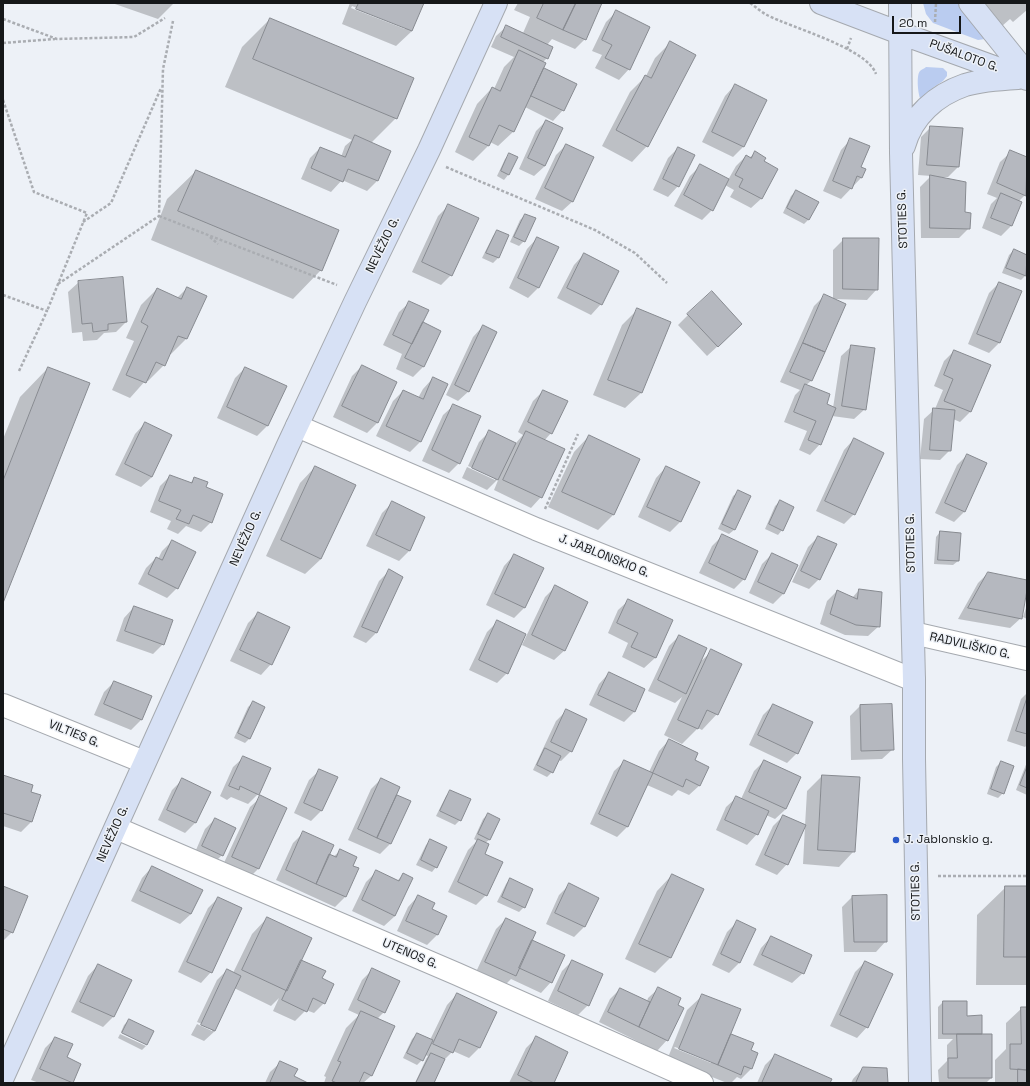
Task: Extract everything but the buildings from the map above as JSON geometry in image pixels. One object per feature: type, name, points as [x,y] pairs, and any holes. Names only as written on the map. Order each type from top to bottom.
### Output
[{"type":"main road","name":"NEVĖŽIO G.","points":[[3,1077],[296,426],[425,157],[496,3]]},
{"type":"main road","name":"PUŠALOTO G.","points":[[821,3],[900,33],[1026,75]]},
{"type":"main road","name":"STOTIES G.","points":[[900,3],[914,680],[920,1083]]},
{"type":"main road","points":[[902,153],[906,137],[914,121],[929,106],[945,94],[965,85],[982,81],[1026,75],[1019,64],[970,3]]},
{"type":"street","name":"J. JABLONSKIO G.","points":[[296,426],[536,529],[914,680]]},
{"type":"street","name":"RADVILIŠKIO G.","points":[[913,633],[1027,659]]},
{"type":"street","name":"VILTIES G.","points":[[3,706],[144,762]]},
{"type":"street","name":"UTENOS G.","points":[[116,828],[458,974],[702,1083]]},
{"type":"path","points":[[750,3],[766,15],[847,49],[864,58],[875,70],[878,77]]},
{"type":"path","points":[[3,44],[57,39],[134,37],[165,18]]},
{"type":"path","points":[[3,20],[57,39]]},
{"type":"path","points":[[159,216],[163,69],[173,21]]},
{"type":"path","points":[[82,223],[111,202],[162,86]]},
{"type":"path","points":[[3,100],[34,192],[87,213],[47,311],[19,371]]},
{"type":"path","points":[[425,157],[594,230],[635,253],[667,283]]},
{"type":"path","points":[[159,216],[359,294]]},
{"type":"path","points":[[58,284],[159,216]]},
{"type":"path","points":[[209,235],[218,244]]},
{"type":"path","points":[[3,294],[47,311]]},
{"type":"path","points":[[536,529],[578,434]]},
{"type":"path","points":[[935,876],[1027,876]]},
{"type":"shaded area","points":[[923,3],[960,3],[985,39],[978,40],[933,23],[926,14]]},
{"type":"shaded area","points":[[926,67],[943,68],[947,72],[947,76],[943,81],[934,87],[925,99],[921,100],[918,90],[918,77],[920,71]]},
{"type":"place","name":"J. Jablonskio g.","points":[[896,840]]}]
